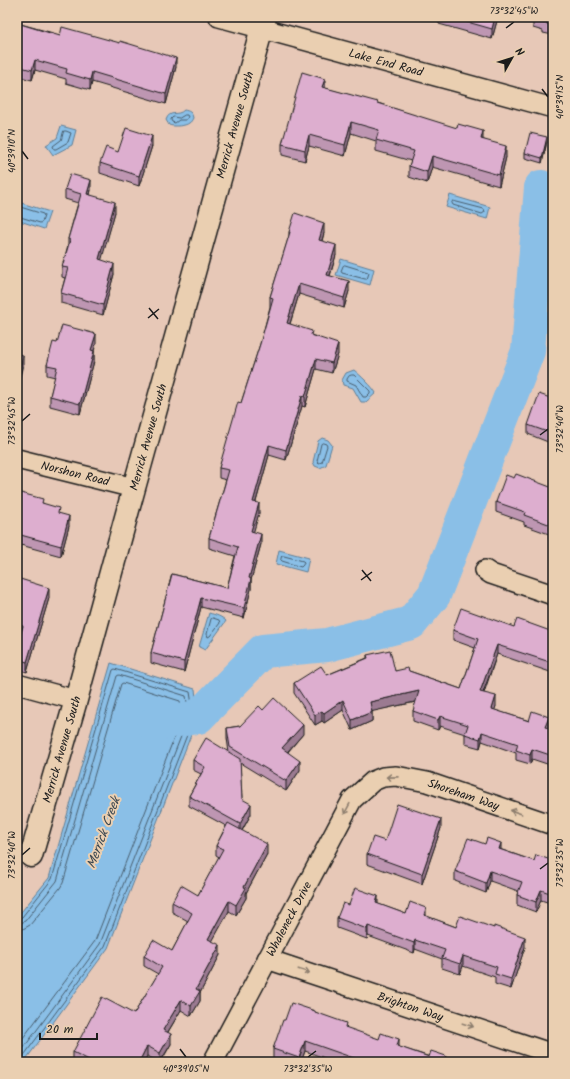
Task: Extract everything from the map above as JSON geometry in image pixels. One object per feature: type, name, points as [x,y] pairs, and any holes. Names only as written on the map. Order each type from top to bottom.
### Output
[{"type":"street","name":"Lake End Road","points":[[219,17],[263,23],[553,108]]},
{"type":"street","name":"Merrick Avenue South","points":[[31,856],[76,700],[263,23]]},
{"type":"street","name":"Norshon Road","points":[[17,459],[134,488]]},
{"type":"street","points":[[485,570],[491,574],[553,595]]},
{"type":"street","points":[[17,684],[76,700]]},
{"type":"street","name":"Shoreham Way","points":[[373,781],[383,777],[396,776],[427,782],[553,825]]},
{"type":"street","name":"Whaleneck Drive","points":[[213,1062],[352,800],[373,781]]},
{"type":"street","name":"Brighton Way","points":[[267,959],[553,1054]]},
{"type":"water","points":[[184,110],[189,111],[192,114],[193,118],[190,122],[182,125],[169,125],[166,120],[170,115]]},
{"type":"water","points":[[61,126],[76,130],[72,145],[53,155],[46,145],[57,138]]},
{"type":"water","points":[[450,195],[490,207],[487,219],[446,207]]},
{"type":"water","points":[[18,202],[50,212],[44,229],[17,220]]},
{"type":"water","points":[[341,259],[374,269],[370,285],[336,275]]},
{"type":"water","points":[[354,370],[376,393],[366,402],[361,402],[353,388],[343,385],[342,380],[346,373]]},
{"type":"water","points":[[322,438],[328,440],[332,445],[326,465],[320,468],[315,466],[313,462],[318,441]]},
{"type":"water","points":[[279,550],[309,558],[306,572],[276,564]]},
{"type":"water","points":[[209,613],[226,621],[205,650],[199,647]]},
{"type":"water","name":"Merrick Creek","points":[[111,663],[195,689],[198,717],[108,948],[24,1062],[17,1062],[17,917],[49,878]]},
{"type":"building","points":[[450,17],[495,17],[492,29]]},
{"type":"building","points":[[533,17],[553,17],[553,25],[543,23],[544,21]]},
{"type":"building","points":[[17,23],[60,36],[62,27],[120,43],[120,41],[176,58],[166,94],[92,72],[90,80],[66,73],[67,69],[35,60],[32,70],[17,66]]},
{"type":"building","points":[[302,72],[325,79],[322,87],[378,102],[377,103],[457,128],[458,124],[483,131],[481,139],[506,146],[499,175],[432,156],[427,172],[409,166],[414,151],[376,140],[379,130],[351,122],[345,145],[309,135],[305,150],[282,144]]},
{"type":"building","points":[[126,128],[152,136],[139,176],[100,163],[106,147],[118,152]]},
{"type":"building","points":[[530,133],[547,137],[542,158],[525,153]]},
{"type":"building","points":[[70,174],[91,180],[87,194],[115,202],[99,259],[114,264],[103,305],[61,293],[68,268],[62,267],[70,240],[68,239],[81,194],[65,189]]},
{"type":"building","points":[[295,213],[324,223],[319,240],[336,245],[327,275],[349,281],[344,298],[299,284],[287,323],[312,331],[311,335],[338,344],[332,363],[316,359],[305,397],[302,396],[286,450],[269,445],[253,502],[259,503],[251,531],[261,534],[249,578],[251,579],[244,608],[201,598],[184,662],[151,653],[172,574],[227,588],[238,547],[209,538],[229,470],[219,468],[238,402],[241,403],[260,344],[273,298],[270,297]]},
{"type":"building","points":[[62,325],[96,334],[91,350],[94,351],[80,404],[50,396],[57,367],[47,365],[53,342],[57,343]]},
{"type":"building","points":[[17,354],[23,355],[17,378]]},
{"type":"building","points":[[539,394],[553,399],[553,434],[528,425]]},
{"type":"building","points":[[516,474],[553,488],[553,532],[549,530],[551,525],[524,515],[525,512],[496,502],[506,475],[514,478]]},
{"type":"building","points":[[21,493],[43,499],[42,503],[59,508],[58,513],[69,516],[61,546],[17,534],[17,500],[19,500]]},
{"type":"building","points":[[17,578],[49,588],[27,662],[17,659],[17,646],[23,626],[17,624]]},
{"type":"building","points":[[461,608],[514,627],[517,619],[553,632],[553,663],[497,645],[480,692],[496,696],[492,709],[529,721],[532,711],[549,717],[545,727],[553,729],[553,756],[532,749],[530,755],[516,750],[518,744],[482,732],[480,739],[465,734],[468,725],[440,716],[438,720],[413,711],[419,691],[370,702],[372,712],[352,720],[343,700],[324,713],[322,711],[315,715],[294,683],[321,666],[327,675],[368,658],[367,655],[390,650],[395,671],[408,668],[409,671],[461,689],[478,639],[453,630]]},
{"type":"building","points":[[274,698],[303,725],[282,748],[300,761],[286,781],[230,747],[227,728],[240,726],[259,706],[263,710]]},
{"type":"building","points":[[206,738],[240,759],[242,799],[251,804],[240,824],[189,796],[205,767],[193,760]]},
{"type":"building","points":[[397,804],[441,819],[422,874],[367,854],[373,837],[385,841]]},
{"type":"building","points":[[228,823],[267,844],[244,887],[246,888],[236,905],[229,901],[208,939],[220,945],[196,989],[200,991],[191,1006],[181,1000],[163,1030],[171,1034],[160,1053],[147,1046],[139,1062],[88,1062],[89,1060],[73,1052],[102,997],[134,1014],[162,967],[144,956],[153,940],[172,951],[192,913],[172,902],[181,885],[198,895],[223,849],[216,846]]},
{"type":"building","points":[[468,838],[485,844],[487,838],[501,843],[499,849],[534,861],[536,855],[551,860],[550,863],[553,864],[553,894],[541,890],[536,902],[517,895],[522,882],[490,871],[486,883],[455,871]]},
{"type":"building","points":[[355,888],[378,896],[376,903],[406,914],[410,902],[426,908],[424,915],[456,927],[460,916],[525,937],[511,979],[495,974],[497,967],[463,956],[460,964],[442,958],[445,950],[415,940],[414,943],[368,926],[367,929],[337,918],[343,903],[349,905]]},
{"type":"building","points":[[291,1003],[346,1023],[345,1027],[379,1039],[381,1033],[399,1039],[397,1046],[429,1057],[431,1051],[446,1056],[444,1062],[365,1062],[305,1041],[299,1058],[273,1049],[283,1020],[285,1020]]},
{"type":"waterway","points":[[153,724],[198,717],[263,651],[327,645],[411,623],[434,595],[528,351],[541,187]]}]
